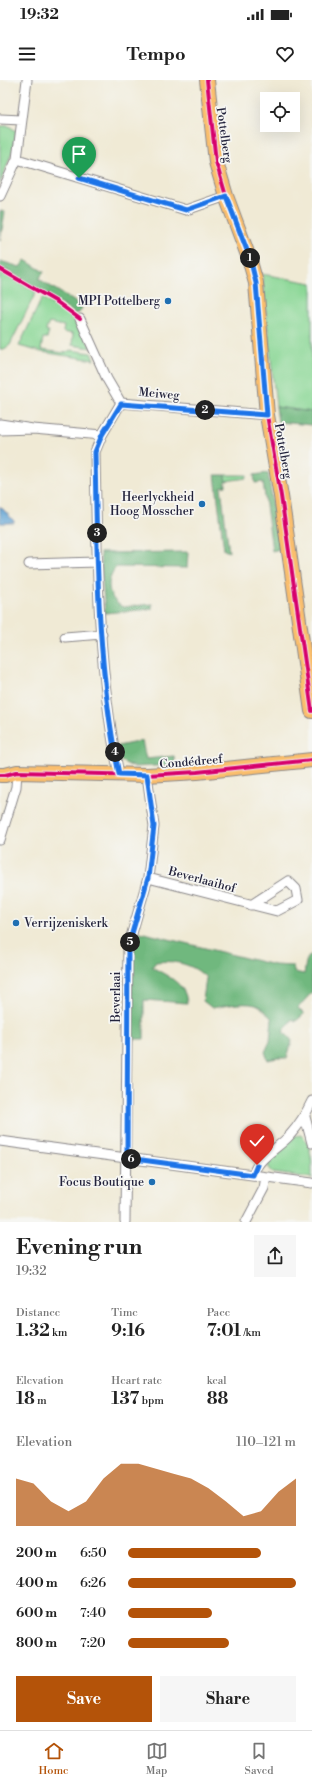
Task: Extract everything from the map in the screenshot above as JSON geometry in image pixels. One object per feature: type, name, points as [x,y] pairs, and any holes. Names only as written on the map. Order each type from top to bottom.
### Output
[{"type":"main road","name":"Pottelberg","points":[[207,80],[216,162],[226,196],[250,258],[256,283],[267,415],[281,496],[312,711]]},
{"type":"main road","name":"Condédreef","points":[[0,775],[17,772],[147,775],[198,772],[312,760]]},
{"type":"main road","name":"Condédreef","points":[[0,766],[17,772]]},
{"type":"street","points":[[0,196],[17,159],[26,80]]},
{"type":"street","points":[[0,119],[22,120]]},
{"type":"street","points":[[17,159],[186,210],[226,196]]},
{"type":"street","points":[[80,319],[107,379],[121,404],[102,435],[95,452],[103,668],[119,774]]},
{"type":"street","name":"Meiweg","points":[[121,404],[267,415]]},
{"type":"street","points":[[0,424],[102,435]]},
{"type":"street","points":[[0,430],[33,428]]},
{"type":"street","points":[[29,564],[98,562]]},
{"type":"street","points":[[65,637],[102,634]]},
{"type":"street","points":[[0,840],[16,787],[17,772]]},
{"type":"street","name":"Beverlaai","points":[[125,1222],[127,1158],[128,947],[148,878],[154,826],[147,775]]},
{"type":"street","name":"Beverlaaihof","points":[[148,878],[251,905],[277,911],[298,900],[296,889],[288,881],[251,905]]},
{"type":"street","points":[[253,1175],[257,1165],[291,1135],[305,1117],[312,1101]]},
{"type":"street","points":[[305,1117],[312,1143]]},
{"type":"street","points":[[0,1142],[312,1183]]},
{"type":"street","points":[[246,1222],[264,1188],[266,1177]]},
{"type":"green space","points":[[0,126],[9,126],[16,131],[13,149],[0,184]]},
{"type":"green space","points":[[0,211],[5,212],[0,241]]},
{"type":"green space","points":[[25,260],[44,272],[39,279],[80,305],[82,308],[79,313],[75,314],[14,274],[0,268],[0,261],[20,267]]},
{"type":"green space","points":[[0,271],[36,292],[10,345],[4,349],[0,349]]},
{"type":"green space","points":[[262,274],[312,283],[312,412],[276,407]]},
{"type":"green space","points":[[42,298],[76,320],[91,348],[72,345],[73,334],[63,332],[64,326],[49,323],[46,331],[49,331],[47,338],[43,338],[41,350],[64,353],[71,350],[91,353],[94,360],[41,352],[19,346]]},
{"type":"green space","points":[[276,407],[312,412],[312,425],[278,422]]},
{"type":"green space","points":[[268,473],[280,549],[272,551],[263,482],[255,483],[254,475]]},
{"type":"green space","points":[[215,475],[225,475],[226,486],[221,487],[229,552],[224,550]]},
{"type":"green space","points":[[225,475],[247,475],[247,478],[225,481]]},
{"type":"green space","points":[[188,552],[187,568],[116,567],[110,578],[109,589],[118,604],[123,607],[152,604],[152,609],[105,613],[100,553]]},
{"type":"green space","points":[[142,741],[146,759],[174,756],[175,765],[133,767],[121,761],[118,746]]},
{"type":"green space","points":[[136,931],[274,965],[293,966],[294,972],[304,974],[306,960],[312,954],[312,992],[298,1008],[304,1014],[296,1021],[292,1019],[283,1032],[292,1041],[287,1058],[268,1060],[265,1052],[270,1041],[272,1019],[260,1007],[256,1005],[244,1004],[212,1008],[203,1001],[206,978],[196,969],[177,962],[156,962],[152,967],[179,985],[186,996],[187,1003],[144,1000],[144,1039],[133,1039],[131,954]]},
{"type":"green space","points":[[300,1135],[307,1142],[309,1147],[312,1178],[273,1173],[268,1166],[270,1158],[295,1136]]},
{"type":"water","points":[[0,506],[14,521],[14,523],[0,523]]},
{"type":"cycle path","points":[[207,80],[216,162],[226,196],[249,258],[256,283],[267,415],[281,496],[312,711]]},
{"type":"cycle path","points":[[0,269],[57,302],[80,319]]},
{"type":"cycle path","points":[[0,775],[17,772],[147,775],[197,772],[312,760]]},
{"type":"place","name":"MPI Pottelberg","points":[[168,301]]},
{"type":"place","name":"Heerlyckheid Hoog Mosscher","points":[[202,504]]},
{"type":"place","name":"Verrijzeniskerk","points":[[16,923]]},
{"type":"place","name":"Focus Boutique","points":[[152,1182]]},
{"type":"route","points":[[79,178],[186,210],[226,196],[250,258],[256,283],[267,415],[121,404],[102,435],[95,452],[103,668],[109,704],[114,751],[119,774],[147,775],[154,826],[148,878],[128,947],[127,1158],[253,1175],[257,1165]]}]
